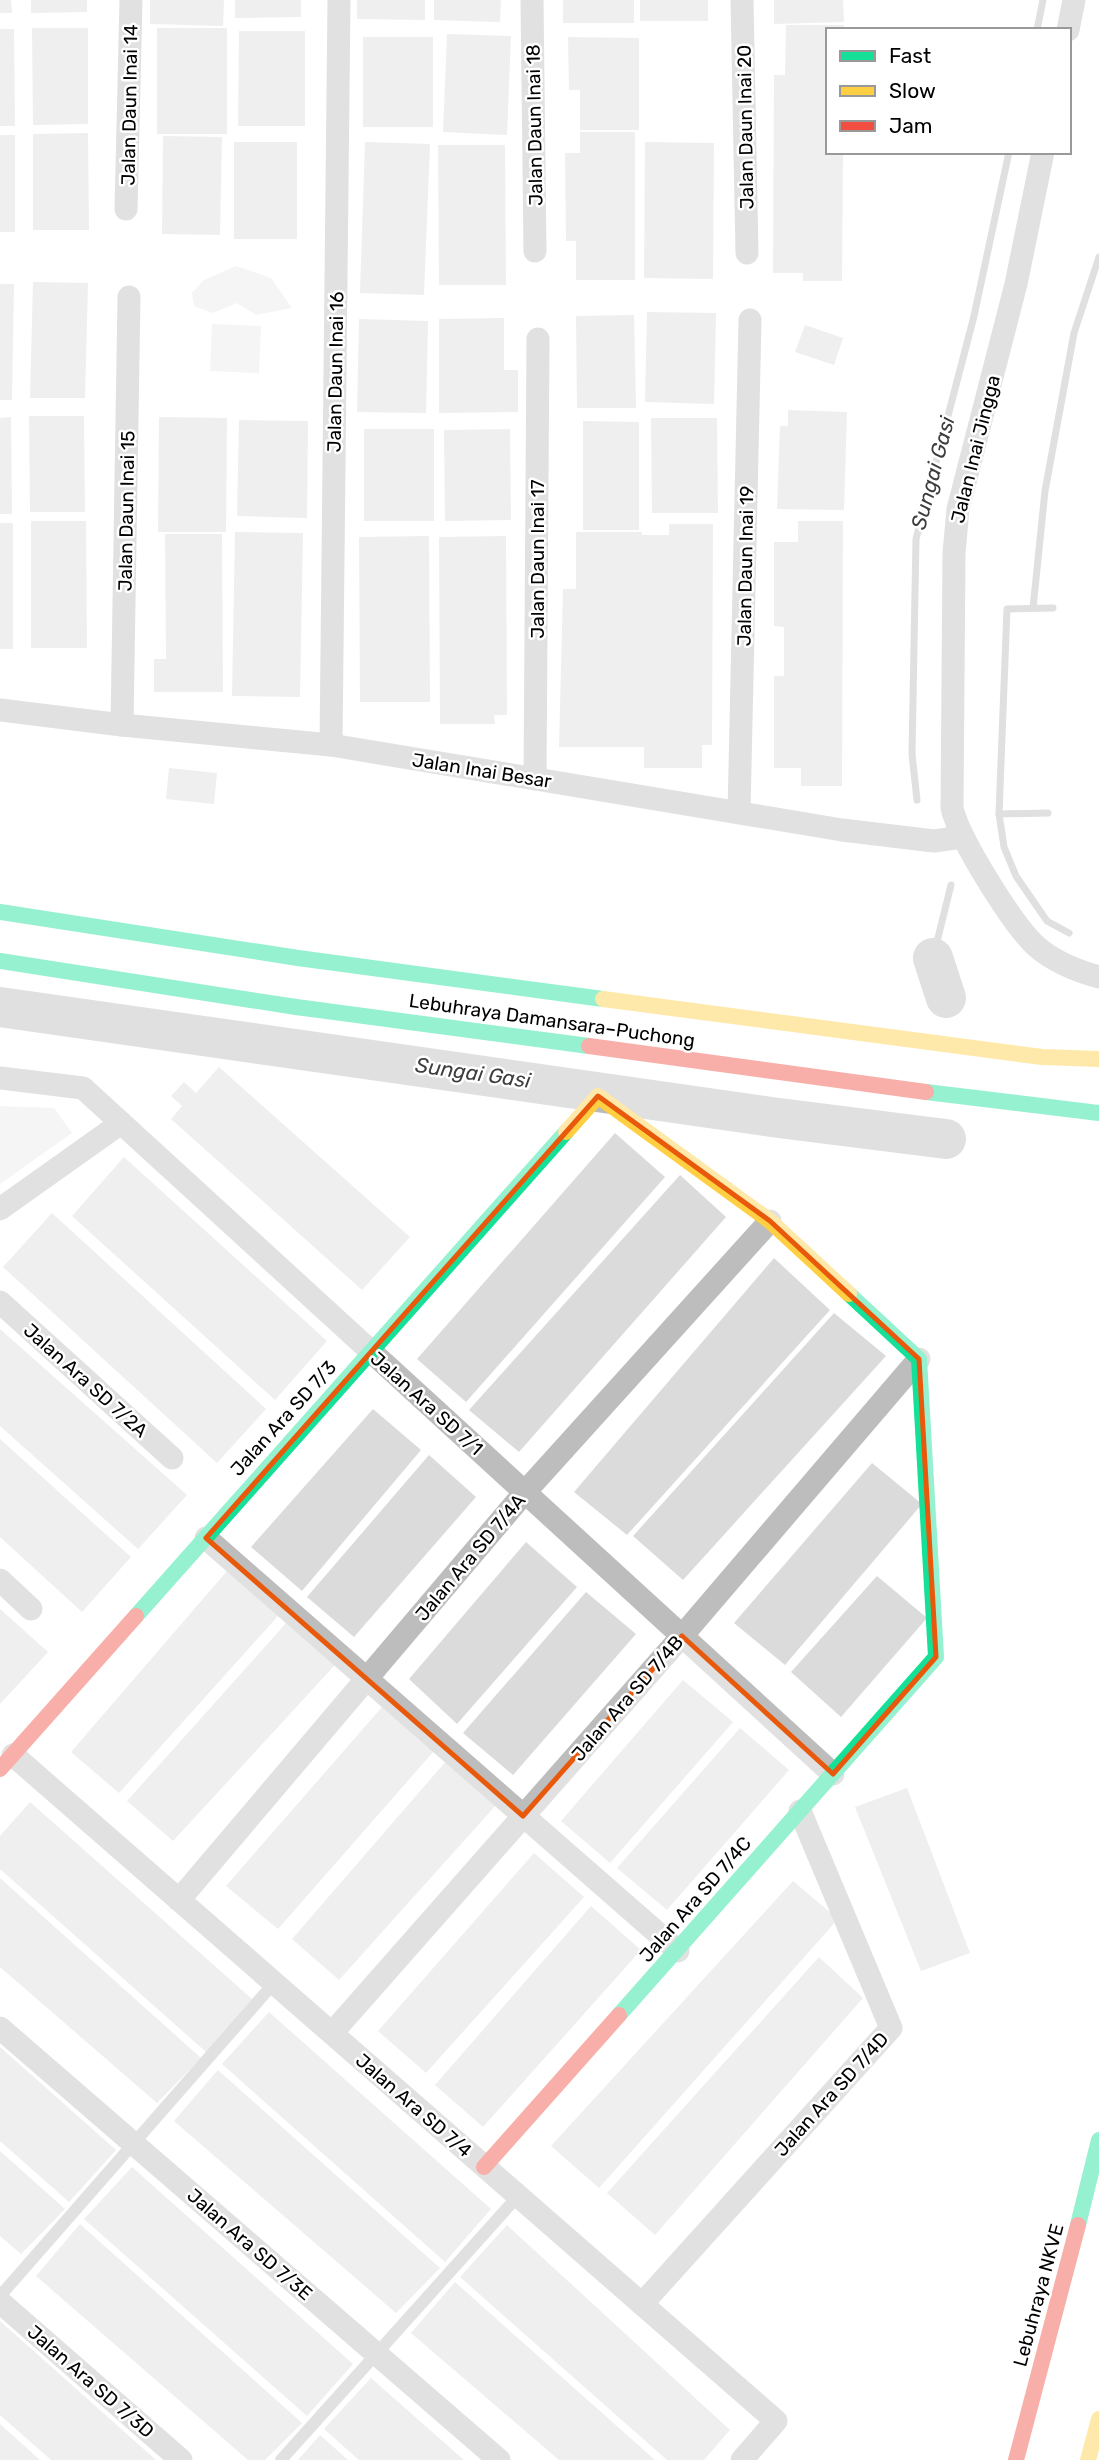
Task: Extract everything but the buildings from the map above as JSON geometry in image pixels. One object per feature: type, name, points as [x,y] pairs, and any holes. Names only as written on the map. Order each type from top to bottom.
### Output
[{"type":"main road","name":"Lebuhraya Damansara–Puchong","points":[[0,912],[339,963],[1042,1056],[1099,1059]]},
{"type":"main road","name":"Lebuhraya Damansara–Puchong","points":[[0,961],[310,1009],[1028,1106],[1099,1113]]},
{"type":"main road","name":"Jalan Ara SD 7/3","points":[[6,1762],[598,1096],[770,1221]]},
{"type":"main road","points":[[770,1221],[919,1359]]},
{"type":"main road","name":"Jalan Ara SD 7/4C","points":[[484,2166],[678,1951],[936,1657],[919,1359]]},
{"type":"main road","name":"Lebuhraya NKVE","points":[[1016,2460],[1099,2140]]},
{"type":"main road","points":[[1088,2460],[1099,2419]]},
{"type":"street","name":"Jalan Daun Inai 14","points":[[126,209],[131,0]]},
{"type":"street","name":"Jalan Daun Inai 16","points":[[331,745],[339,0]]},
{"type":"street","name":"Jalan Daun Inai 18","points":[[532,0],[535,251]]},
{"type":"street","name":"Jalan Daun Inai 20","points":[[742,0],[747,253]]},
{"type":"street","points":[[1068,28],[1074,0]]},
{"type":"street","name":"Jalan Inai Jingga","points":[[1043,154],[1016,284],[958,509],[954,553],[952,793],[954,815],[962,837],[1007,909],[1036,946],[1054,959],[1099,977]]},
{"type":"street","name":"Jalan Daun Inai 15","points":[[122,725],[129,297]]},
{"type":"street","name":"Jalan Daun Inai 19","points":[[739,811],[750,320]]},
{"type":"street","name":"Jalan Daun Inai 17","points":[[535,779],[538,339]]},
{"type":"street","name":"Jalan Inai Besar","points":[[0,710],[331,745],[842,830],[933,841],[962,837]]},
{"type":"street","name":"Jalan Ara SD 7/1","points":[[0,1078],[83,1088],[833,1773]]},
{"type":"street","points":[[0,1209],[121,1123]]},
{"type":"street","name":"Jalan Ara SD 7/4A","points":[[179,1900],[525,1492],[770,1221]]},
{"type":"street","name":"Jalan Ara SD 7/2A","points":[[0,1302],[172,1458]]},
{"type":"street","name":"Jalan Ara SD 7/4B","points":[[332,2034],[682,1636],[919,1359]]},
{"type":"street","points":[[206,1538],[678,1951]]},
{"type":"street","points":[[0,1580],[32,1609]]},
{"type":"street","name":"Jalan Ara SD 7/4","points":[[6,1762],[179,1900],[776,2421],[742,2460]]},
{"type":"street","name":"Jalan Ara SD 7/4D","points":[[642,2304],[891,2028],[800,1811]]},
{"type":"street","name":"Jalan Ara SD 7/3E","points":[[0,2028],[499,2460]]},
{"type":"street","name":"Jalan Ara SD 7/3D","points":[[0,2302],[181,2460]]},
{"type":"lane","points":[[0,2295],[274,1983]]},
{"type":"lane","points":[[281,2460],[518,2196]]},
{"type":"highlighted area","points":[[598,1096],[770,1221],[919,1359],[936,1657],[833,1774],[682,1636],[523,1816],[206,1538]]},
{"type":"shaded area","points":[[236,266],[271,278],[292,308],[256,315],[237,303],[213,313],[194,306],[192,293],[204,280]]},
{"type":"shaded area","points":[[212,324],[261,326],[259,373],[210,371]]},
{"type":"shaded area","points":[[0,1106],[54,1108],[72,1133],[0,1184]]},
{"type":"waterway","name":"Sungai Gasi","points":[[1037,28],[1043,0]]},
{"type":"waterway","name":"Sungai Gasi","points":[[917,800],[912,754],[916,539],[974,316],[1009,154]]},
{"type":"waterway","points":[[1033,608],[1045,491],[1074,333],[1099,257]]},
{"type":"waterway","points":[[1053,608],[1007,609],[999,814],[1004,847],[1016,876],[1047,921],[1069,933]]},
{"type":"waterway","points":[[999,814],[1048,813]]},
{"type":"waterway","name":"Sungai Gasi","points":[[933,958],[951,885]]},
{"type":"waterway","name":"Sungai Gasi","points":[[933,958],[946,998]]},
{"type":"waterway","name":"Sungai Gasi","points":[[0,1007],[779,1118],[946,1139]]},
{"type":"traffic: fast","points":[[0,912],[298,958],[603,999]]},
{"type":"traffic: fast","points":[[0,961],[296,1007],[589,1046]]},
{"type":"traffic: fast","points":[[926,1092],[1099,1113]]},
{"type":"traffic: fast","points":[[136,1616],[566,1132]]},
{"type":"traffic: fast","points":[[619,2015],[936,1657],[919,1359],[849,1294]]},
{"type":"traffic: fast","points":[[1078,2225],[1099,2140]]},
{"type":"traffic: slow","points":[[603,999],[1042,1057],[1099,1059]]},
{"type":"traffic: slow","points":[[566,1132],[598,1096],[770,1221],[849,1294]]},
{"type":"traffic: slow","points":[[1088,2460],[1099,2419]]},
{"type":"traffic: jam","points":[[589,1046],[926,1092]]},
{"type":"traffic: jam","points":[[0,1769],[136,1616]]},
{"type":"traffic: jam","points":[[484,2167],[619,2015]]},
{"type":"traffic: jam","points":[[1016,2460],[1078,2225]]}]
